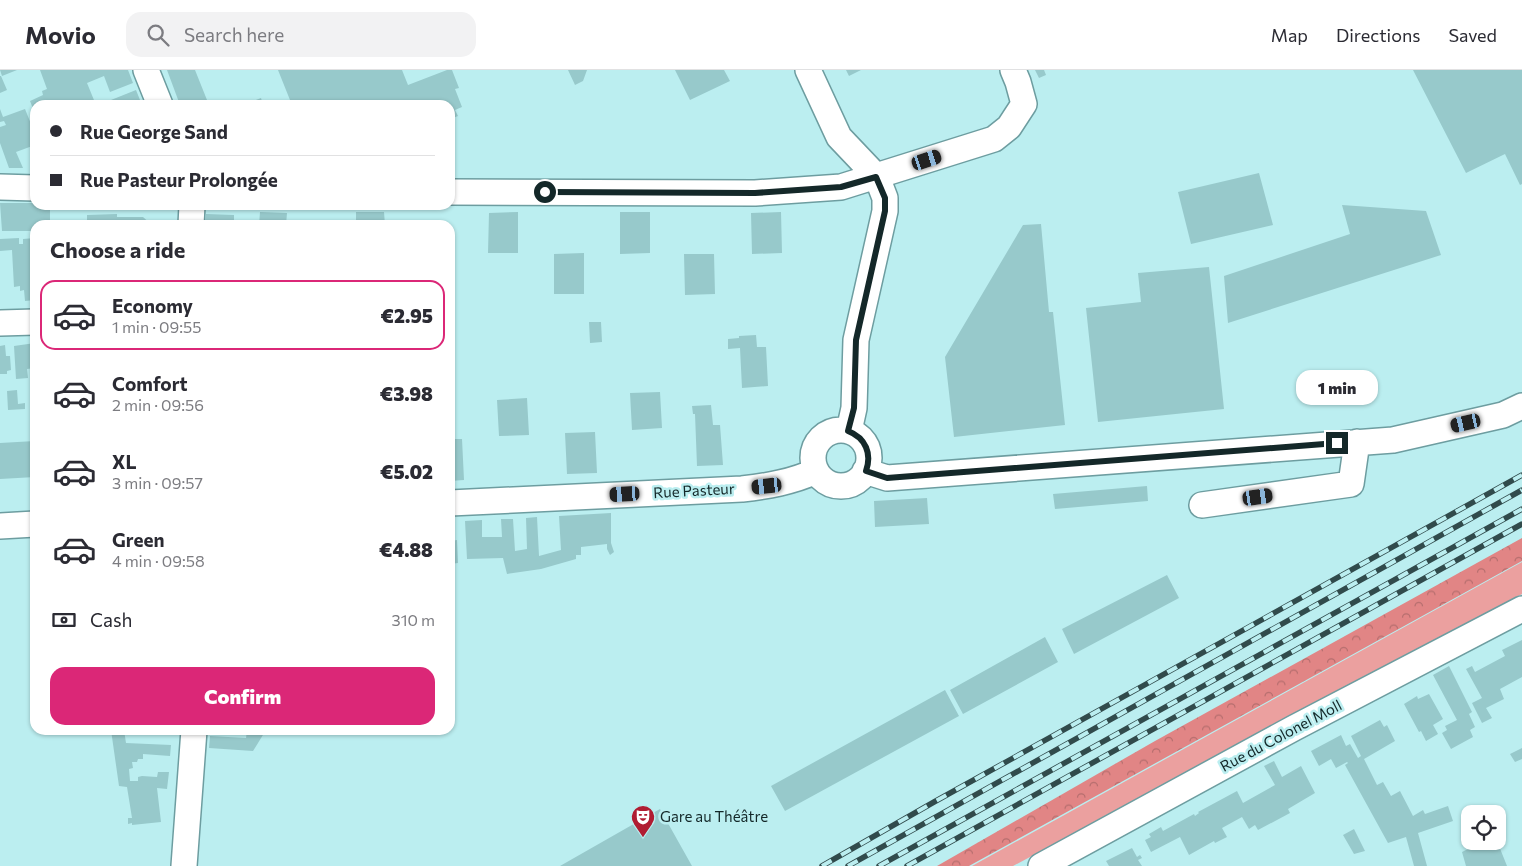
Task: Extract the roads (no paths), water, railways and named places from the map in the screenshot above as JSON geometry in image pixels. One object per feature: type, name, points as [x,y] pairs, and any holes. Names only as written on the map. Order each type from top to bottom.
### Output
[{"type":"street","points":[[146,70],[158,100]]},
{"type":"street","points":[[808,70],[839,137],[876,177],[885,198],[885,211],[856,340],[854,408],[848,431]]},
{"type":"street","points":[[455,192],[755,193],[841,187],[994,139],[1009,127],[1024,104],[1013,70]]},
{"type":"street","points":[[0,187],[30,188]]},
{"type":"street","points":[[0,323],[30,322]]},
{"type":"street","points":[[866,471],[887,478],[1393,440],[1503,415],[1522,406]]},
{"type":"street","points":[[842,430],[848,431],[855,434],[865,444],[868,453],[868,465],[866,471],[854,483],[834,486],[821,478],[816,471],[813,464],[813,454],[818,442],[828,433],[842,430]]},
{"type":"street","points":[[1202,505],[1351,484],[1357,442]]},
{"type":"street","name":"Rue Pasteur","points":[[455,503],[742,489],[767,486],[802,477],[816,471]]},
{"type":"street","points":[[0,526],[30,524]]},
{"type":"street","name":"Rue du Colonel Moll","points":[[1041,866],[1294,728],[1522,609]]},
{"type":"street","points":[[184,866],[194,735]]},
{"type":"railway","points":[[822,866],[1522,475]]},
{"type":"railway","points":[[848,866],[1522,490]]},
{"type":"railway","points":[[879,866],[1522,509]]},
{"type":"railway","points":[[907,866],[1522,524]]},
{"type":"place","name":"Gare au Théâtre","points":[[643,838]]}]
